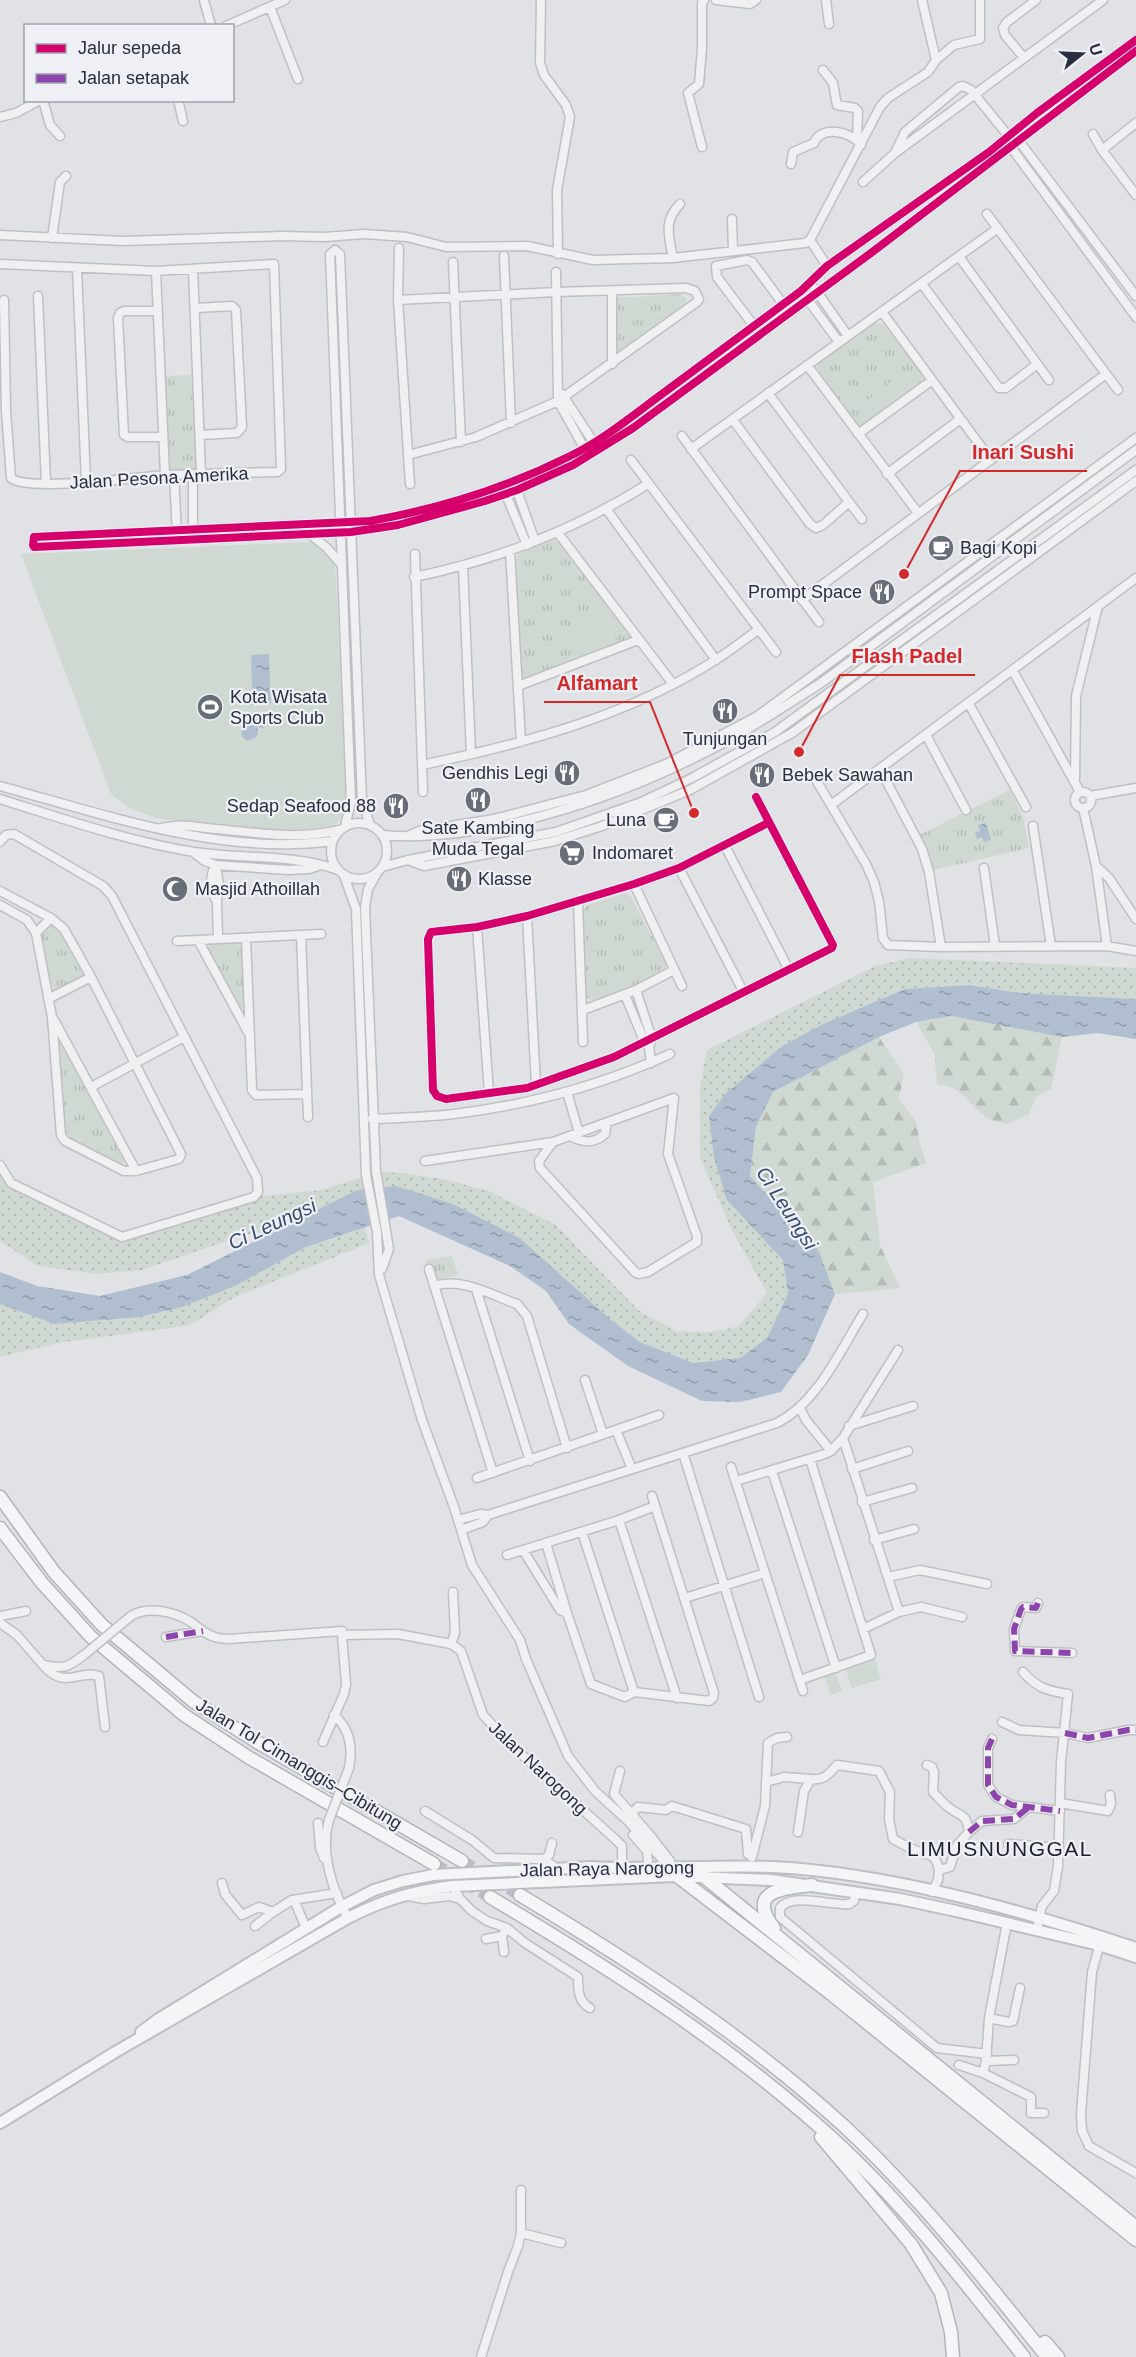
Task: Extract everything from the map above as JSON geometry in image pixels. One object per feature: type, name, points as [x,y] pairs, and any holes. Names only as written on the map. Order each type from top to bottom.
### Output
[{"type":"highway","name":"Jalan Tol Cimanggis–Cibitung","points":[[0,1497],[54,1572],[102,1625],[194,1702],[256,1742],[462,1861]]},
{"type":"highway","name":"Jalan Tol Cimanggis–Cibitung","points":[[0,1528],[42,1583],[91,1637],[184,1715],[248,1756],[434,1864]]},
{"type":"highway","points":[[672,1866],[1136,2240]]},
{"type":"highway","points":[[703,1871],[783,1940],[1136,2227]]},
{"type":"highway","points":[[783,1940],[765,1917],[766,1899],[779,1888],[812,1885]]},
{"type":"highway","points":[[520,1895],[651,1975],[757,2053],[844,2127],[1015,2304],[1058,2357]]},
{"type":"highway","points":[[490,1897],[641,1989],[747,2066],[833,2139],[944,2255],[1024,2357]]},
{"type":"highway","points":[[791,2103],[911,2244],[941,2293],[951,2332],[953,2357]]},
{"type":"highway","points":[[956,2243],[1047,2357]]},
{"type":"main road","points":[[591,1867],[648,1862],[672,1866],[751,1859],[773,1868]]},
{"type":"main road","name":"Jalan Raya Narogong","points":[[0,2123],[117,2051],[348,1918],[382,1901],[453,1886],[672,1866]]},
{"type":"main road","name":"Jalan Raya Narogong","points":[[117,2051],[157,2020],[341,1907],[374,1890],[433,1875],[591,1867],[672,1866],[856,1892],[1007,1923],[1038,1924]]},
{"type":"main road","name":"Jalan Raya Narogong","points":[[703,1871],[773,1868],[860,1877],[932,1892],[1038,1924],[1136,1948]]},
{"type":"main road","name":"Jalan Raya Narogong","points":[[1101,1941],[1136,1957]]},
{"type":"street","points":[[204,0],[210,24]]},
{"type":"street","points":[[231,24],[285,0]]},
{"type":"street","points":[[541,0],[540,63],[544,75],[566,105],[570,117],[557,190],[558,254]]},
{"type":"street","points":[[702,147],[688,93],[699,84],[702,3],[704,0]]},
{"type":"street","points":[[716,0],[750,4],[756,0]]},
{"type":"street","points":[[826,0],[829,24]]},
{"type":"street","points":[[922,0],[936,60]]},
{"type":"street","points":[[0,235],[123,241],[282,236],[325,237],[364,234],[407,237],[443,247],[527,246],[592,260],[673,258],[805,243],[810,240],[859,142],[880,106],[888,98],[928,72],[936,60],[954,45],[981,39],[980,0]]},
{"type":"street","points":[[1024,58],[1005,34],[1003,28],[1007,22],[1036,0]]},
{"type":"street","points":[[863,182],[895,153],[1103,0]]},
{"type":"street","points":[[270,7],[298,79]]},
{"type":"street","points":[[193,535],[340,528],[351,532],[414,522],[504,490],[633,428],[808,299],[1136,40]]},
{"type":"street","points":[[596,447],[801,291],[827,266],[1136,51]]},
{"type":"street","points":[[823,70],[833,83],[837,105],[855,108],[858,111],[859,142]]},
{"type":"street","points":[[895,153],[905,132],[959,87],[966,87],[975,93],[1136,296]]},
{"type":"street","points":[[0,117],[16,113],[38,102]]},
{"type":"street","points":[[43,102],[50,125],[60,136]]},
{"type":"street","points":[[178,102],[183,121]]},
{"type":"street","points":[[1102,150],[1136,123]]},
{"type":"street","points":[[791,164],[793,152],[814,143],[821,134],[844,132],[859,142]]},
{"type":"street","points":[[1093,134],[1102,150],[1136,195]]},
{"type":"street","points":[[1011,138],[1136,317]]},
{"type":"street","points":[[52,238],[60,182],[66,176]]},
{"type":"street","points":[[673,258],[667,228],[671,215],[680,204]]},
{"type":"street","points":[[987,214],[1118,390]]},
{"type":"street","points":[[732,219],[733,250]]},
{"type":"street","points":[[692,449],[807,364],[960,258],[998,228]]},
{"type":"street","points":[[810,240],[827,266]]},
{"type":"street","points":[[399,248],[398,300],[410,484]]},
{"type":"street","points":[[370,825],[362,800],[340,254],[335,250],[330,254],[351,802],[342,828],[332,841],[331,856],[356,909],[370,1119],[389,1249],[380,1275]]},
{"type":"street","points":[[504,256],[511,423]]},
{"type":"street","points":[[960,258],[1049,380]]},
{"type":"street","points":[[754,326],[717,277],[716,266],[738,261],[752,262],[783,304]]},
{"type":"street","points":[[453,262],[461,442]]},
{"type":"street","points":[[0,264],[156,271],[194,269],[200,435],[193,535]]},
{"type":"street","name":"Jalan Pesona Amerika","points":[[4,300],[3,411],[11,478],[17,482],[46,484],[170,475],[277,472],[283,466],[274,264],[194,269]]},
{"type":"street","points":[[76,268],[86,482]]},
{"type":"street","points":[[156,271],[163,437],[177,535]]},
{"type":"street","points":[[556,272],[558,390],[586,452]]},
{"type":"street","points":[[810,282],[848,336]]},
{"type":"street","points":[[922,284],[999,388],[1006,388],[1036,365]]},
{"type":"street","points":[[398,300],[686,288],[695,291],[699,299],[561,399],[511,423],[461,442],[408,455]]},
{"type":"street","points":[[612,291],[612,364]]},
{"type":"street","points":[[801,291],[839,342]]},
{"type":"street","points":[[38,296],[46,484]]},
{"type":"street","points":[[196,308],[232,306],[236,310],[242,427],[237,432],[200,435]]},
{"type":"street","points":[[157,311],[120,313],[120,364],[124,435],[163,437]]},
{"type":"street","points":[[882,312],[959,420],[991,460]]},
{"type":"street","points":[[334,364],[345,364]]},
{"type":"street","points":[[807,364],[918,513]]},
{"type":"street","points":[[802,600],[1106,374]]},
{"type":"street","points":[[858,434],[931,381]]},
{"type":"street","points":[[768,393],[862,519]]},
{"type":"street","points":[[561,399],[596,447]]},
{"type":"street","points":[[733,420],[813,527],[823,525],[849,502]]},
{"type":"street","points":[[887,474],[959,420]]},
{"type":"street","points":[[682,436],[819,622]]},
{"type":"street","points":[[404,837],[419,831],[525,812],[586,795],[641,774],[756,717],[1136,438]]},
{"type":"street","points":[[382,836],[434,836],[520,822],[622,790],[696,757],[766,718],[821,683],[1136,450]]},
{"type":"street","points":[[631,460],[776,652]]},
{"type":"street","points":[[0,799],[126,837],[193,852],[322,864],[361,880],[408,860],[530,838],[600,818],[692,778],[776,732],[1136,470]]},
{"type":"street","points":[[408,860],[424,866],[540,844],[602,826],[690,790],[792,733],[1136,481]]},
{"type":"street","points":[[414,577],[463,567],[558,533],[607,510],[648,484]]},
{"type":"street","points":[[515,485],[523,506],[531,543]]},
{"type":"street","points":[[177,535],[34,547],[33,542],[34,537],[177,535],[310,534],[340,528],[350,522],[418,512],[504,490]]},
{"type":"street","points":[[504,490],[512,511],[531,543]]},
{"type":"street","points":[[1050,502],[1063,504]]},
{"type":"street","points":[[512,511],[518,511],[523,506]]},
{"type":"street","points":[[607,510],[716,660]]},
{"type":"street","points":[[558,533],[673,684]]},
{"type":"street","points":[[310,534],[327,548],[342,566]]},
{"type":"street","points":[[510,551],[521,742]]},
{"type":"street","points":[[415,554],[423,792]]},
{"type":"street","points":[[463,567],[471,754]]},
{"type":"street","points":[[831,805],[1136,578]]},
{"type":"street","points":[[936,597],[940,582]]},
{"type":"street","points":[[1075,780],[1076,696],[1098,605]]},
{"type":"street","points":[[928,621],[942,623]]},
{"type":"street","points":[[422,765],[521,742],[578,725],[673,684],[716,660],[758,630]]},
{"type":"street","points":[[518,686],[638,640]]},
{"type":"street","points":[[1013,670],[1080,792]]},
{"type":"street","points":[[969,704],[1026,807]]},
{"type":"street","points":[[766,718],[776,732]]},
{"type":"street","points":[[926,735],[966,810]]},
{"type":"street","points":[[684,754],[696,757]]},
{"type":"street","points":[[880,769],[922,849],[929,872],[941,947]]},
{"type":"street","points":[[813,775],[874,882],[885,942],[888,945],[1107,946],[1136,951]]},
{"type":"street","points":[[690,790],[692,778]]},
{"type":"street","points":[[0,786],[158,828],[208,838],[274,845],[304,845],[332,841]]},
{"type":"street","points":[[1090,796],[1136,788]]},
{"type":"street","points":[[1080,792],[1086,792],[1091,801],[1083,808],[1075,801],[1080,792]]},
{"type":"street","points":[[756,797],[832,948],[648,1043],[604,1061],[536,1085],[446,1099],[437,1096],[433,1089],[429,935],[435,932],[477,927],[527,916],[634,884],[679,868],[768,823]]},
{"type":"street","points":[[1083,808],[1096,866],[1107,946]]},
{"type":"street","points":[[520,822],[525,812]]},
{"type":"street","points":[[158,828],[183,824],[295,836],[315,836],[363,823],[370,825],[382,836],[387,851],[380,870],[368,889],[365,908],[370,1119],[366,1175],[376,1232],[380,1275],[423,1420],[472,1565],[513,1625],[568,1756],[595,1791],[672,1866]]},
{"type":"street","points":[[1033,826],[1051,946]]},
{"type":"street","points":[[0,842],[6,835],[14,834],[104,886],[112,896],[257,1178],[258,1192],[254,1197],[122,1237],[11,1183],[0,1165]]},
{"type":"street","points":[[530,838],[540,844]]},
{"type":"street","points":[[725,846],[789,970]]},
{"type":"street","points":[[193,852],[202,860],[215,865],[288,870],[309,869],[322,864]]},
{"type":"street","points":[[215,865],[219,875],[219,891],[216,900],[218,939]]},
{"type":"street","points":[[1096,866],[1108,878],[1136,919]]},
{"type":"street","points":[[679,868],[744,993]]},
{"type":"street","points":[[984,868],[995,946]]},
{"type":"street","points":[[634,884],[682,986]]},
{"type":"street","points":[[0,891],[51,918],[64,929],[92,977],[181,1154],[179,1159],[136,1171],[124,1171],[65,1141],[62,1135],[52,1017],[36,933],[27,920],[0,905]]},
{"type":"street","points":[[579,902],[583,1042]]},
{"type":"street","points":[[527,916],[536,1085]]},
{"type":"street","points":[[36,933],[51,918]]},
{"type":"street","points":[[477,927],[489,1093]]},
{"type":"street","points":[[177,941],[321,934]]},
{"type":"street","points":[[301,935],[308,1117]]},
{"type":"street","points":[[246,938],[252,1090],[256,1095],[307,1094]]},
{"type":"street","points":[[198,940],[250,1036]]},
{"type":"street","points":[[583,1010],[625,995],[674,970]]},
{"type":"street","points":[[48,999],[92,977]]},
{"type":"street","points":[[636,990],[651,1063]]},
{"type":"street","points":[[625,995],[648,1043]]},
{"type":"street","points":[[52,1017],[136,1171]]},
{"type":"street","points":[[91,1087],[184,1037]]},
{"type":"street","points":[[370,1119],[454,1114],[515,1104],[567,1092],[651,1063],[670,1054]]},
{"type":"street","points":[[553,1142],[539,1161],[540,1168],[636,1273],[644,1274],[697,1242],[698,1239],[668,1154],[674,1098],[607,1124],[605,1134],[597,1139],[582,1142],[574,1134],[567,1092]]},
{"type":"street","points":[[425,1161],[553,1142],[574,1134]]},
{"type":"street","points":[[429,1269],[492,1473]]},
{"type":"street","points":[[434,1286],[446,1282],[476,1289],[517,1304],[527,1316],[567,1448]]},
{"type":"street","points":[[476,1289],[530,1461]]},
{"type":"street","points":[[458,1520],[480,1514],[488,1515],[777,1423],[800,1408],[810,1398],[863,1314]]},
{"type":"street","points":[[736,1481],[831,1451],[843,1438],[898,1350]]},
{"type":"street","points":[[585,1380],[603,1434]]},
{"type":"street","points":[[849,1426],[913,1406]]},
{"type":"street","points":[[800,1408],[831,1451]]},
{"type":"street","points":[[477,1478],[660,1415]]},
{"type":"street","points":[[616,1430],[632,1469]]},
{"type":"street","points":[[843,1438],[899,1612]]},
{"type":"street","points":[[852,1469],[908,1451]]},
{"type":"street","points":[[683,1453],[759,1696]]},
{"type":"street","points":[[800,1680],[871,1655],[810,1459]]},
{"type":"street","points":[[732,1467],[803,1691]]},
{"type":"street","points":[[772,1471],[836,1668]]},
{"type":"street","points":[[862,1502],[912,1488]]},
{"type":"street","points":[[546,1543],[591,1684],[625,1697],[634,1692],[709,1701],[713,1698],[714,1693],[652,1496]]},
{"type":"street","points":[[507,1555],[619,1520],[655,1506]]},
{"type":"street","points":[[461,1530],[483,1522],[488,1515]]},
{"type":"street","points":[[619,1520],[677,1698]]},
{"type":"street","points":[[874,1540],[914,1529]]},
{"type":"street","points":[[582,1532],[634,1692]]},
{"type":"street","points":[[523,1550],[560,1610],[567,1613]]},
{"type":"street","points":[[888,1577],[920,1569],[987,1584]]},
{"type":"street","points":[[685,1598],[765,1573]]},
{"type":"street","points":[[342,1635],[398,1634],[451,1644],[455,1633],[453,1592]]},
{"type":"street","points":[[1038,1603],[1036,1608],[1023,1607],[1021,1609],[1014,1629],[1015,1651],[1072,1653]]},
{"type":"street","points":[[863,1629],[899,1612],[921,1607],[962,1617]]},
{"type":"street","points":[[42,1665],[62,1668],[70,1666],[131,1616],[137,1612],[151,1610],[165,1612],[189,1621],[214,1637],[230,1639],[342,1631],[346,1684],[342,1701],[323,1742]]},
{"type":"street","points":[[0,1616],[26,1611]]},
{"type":"street","points":[[0,1623],[16,1635],[47,1671],[63,1679],[71,1680],[93,1674],[99,1676],[105,1727]]},
{"type":"street","points":[[166,1636],[203,1631]]},
{"type":"street","name":"Jalan Narogong","points":[[451,1644],[461,1651],[483,1715],[511,1745],[622,1846],[622,1863]]},
{"type":"street","points":[[1023,1672],[1040,1688],[1068,1694],[1061,1762],[1059,1848],[1054,1891],[1042,1906],[1038,1924]]},
{"type":"street","points":[[327,1864],[327,1828],[349,1768],[351,1756],[348,1735],[342,1722],[334,1715]]},
{"type":"street","points":[[1002,1722],[1019,1730],[1065,1733],[1088,1738],[1136,1730]]},
{"type":"street","points":[[751,1859],[765,1806],[768,1743],[777,1738],[787,1737]]},
{"type":"street","points":[[992,1739],[988,1748],[987,1785],[1004,1803],[1029,1807],[1108,1811],[1111,1804],[1110,1795]]},
{"type":"street","points":[[766,1782],[784,1777],[818,1780],[827,1777],[837,1765],[879,1771],[890,1792],[889,1819],[893,1839],[915,1850],[930,1854],[937,1860],[938,1880],[932,1892]]},
{"type":"street","points":[[927,1765],[932,1767],[934,1773],[933,1792],[949,1808],[963,1814],[969,1833]]},
{"type":"street","points":[[620,1771],[614,1794],[672,1866]]},
{"type":"street","points":[[798,1832],[804,1791],[811,1779]]},
{"type":"street","points":[[632,1814],[638,1807],[666,1810],[677,1807],[732,1823],[746,1829],[748,1854],[751,1859]]},
{"type":"street","points":[[939,1870],[950,1867],[957,1845],[982,1821],[1014,1819],[1029,1807]]},
{"type":"street","points":[[425,1811],[472,1840],[494,1858],[544,1859],[558,1869]]},
{"type":"street","points":[[621,1817],[624,1825],[647,1851],[648,1862]]},
{"type":"street","points":[[318,1823],[320,1848],[341,1907],[348,1918]]},
{"type":"street","points":[[544,1859],[549,1855],[552,1843]]},
{"type":"street","points":[[1008,1844],[1059,1848]]},
{"type":"street","points":[[222,1882],[225,1894],[240,1915],[259,1907],[273,1912]]},
{"type":"street","points":[[453,1886],[460,1899],[487,1921],[578,1977],[580,1996],[590,2008]]},
{"type":"street","points":[[856,1892],[854,1900],[849,1904],[808,1900],[787,1902],[780,1908],[780,1917],[937,2048],[1014,2060]]},
{"type":"street","points":[[255,1926],[294,1900],[337,1893]]},
{"type":"street","points":[[402,1895],[424,1899],[449,1896],[460,1899]]},
{"type":"street","points":[[294,1900],[306,1929]]},
{"type":"street","points":[[983,2073],[989,2018],[1007,1923]]},
{"type":"street","points":[[486,1939],[504,1932]]},
{"type":"street","points":[[504,1932],[504,1952]]},
{"type":"street","points":[[1101,1941],[1092,1972],[1081,2114],[1082,2131],[1089,2146],[1136,2173]]},
{"type":"street","points":[[989,2018],[1008,2022],[1012,2020],[1020,1988]]},
{"type":"street","points":[[959,2065],[983,2073],[1031,2097],[1031,2113],[1044,2113]]},
{"type":"street","points":[[481,2357],[508,2272],[516,2256],[521,2233],[521,2190]]},
{"type":"street","points":[[521,2233],[561,2243]]},
{"type":"green space","points":[[681,294],[687,299],[685,307],[625,351],[620,352],[613,347],[613,298]]},
{"type":"green space","points":[[629,306],[651,306],[651,319],[630,319]]},
{"type":"green space","points":[[874,322],[884,325],[922,374],[922,380],[919,386],[859,429],[815,372],[819,363]]},
{"type":"green space","points":[[194,375],[197,470],[168,472],[161,376]]},
{"type":"green space","points":[[895,379],[906,394],[875,416],[865,402]]},
{"type":"green space","points":[[191,393],[191,408],[167,409],[166,394]]},
{"type":"green space","points":[[553,540],[562,542],[631,638],[628,643],[525,680],[520,674],[516,561],[518,554]]},
{"type":"green space","name":"Kota Wisata Sports Club","points":[[311,542],[335,564],[348,794],[345,814],[334,826],[323,832],[287,834],[156,818],[131,809],[111,794],[21,554]]},
{"type":"green space","points":[[605,609],[618,644],[585,656],[572,621]]},
{"type":"green space","points":[[1010,790],[1023,817],[1029,848],[930,871],[919,835]]},
{"type":"green space","points":[[935,841],[940,858],[932,860],[927,843]]},
{"type":"green space","points":[[625,893],[631,897],[666,963],[665,968],[658,975],[630,989],[599,1000],[591,1000],[584,992],[582,911],[588,905]]},
{"type":"green space","points":[[44,921],[58,929],[83,975],[83,979],[54,993],[36,928]]},
{"type":"green space","points":[[237,942],[242,947],[245,1006],[241,1009],[207,949],[210,944]]},
{"type":"green space","points":[[910,958],[1136,968],[1136,999],[1019,993],[969,985],[905,989],[823,1024],[782,1046],[725,1095],[709,1116],[783,1260],[788,1294],[767,1338],[740,1358],[693,1363],[640,1342],[610,1319],[521,1239],[357,1190],[283,1229],[241,1236],[142,1270],[97,1274],[38,1266],[0,1241],[0,1165],[11,1183],[122,1237],[254,1197],[321,1190],[379,1172],[401,1173],[443,1179],[489,1191],[556,1225],[638,1310],[676,1331],[709,1332],[738,1327],[767,1293],[733,1232],[700,1158],[700,1087],[707,1050],[875,966]]},
{"type":"green space","points":[[952,1016],[1062,1037],[1051,1089],[1036,1097],[1029,1114],[1008,1124],[993,1121],[953,1088],[937,1085],[935,1055],[916,1022]]},
{"type":"green space","points":[[879,1037],[904,1074],[899,1098],[917,1123],[926,1163],[873,1182],[880,1245],[900,1288],[835,1294],[820,1254],[750,1176],[756,1127],[773,1092]]},
{"type":"green space","points":[[59,1041],[65,1045],[124,1159],[124,1164],[119,1166],[64,1137],[56,1042]]},
{"type":"green space","points":[[365,1228],[369,1243],[235,1297],[190,1325],[58,1343],[0,1357],[0,1304],[54,1324],[140,1317],[182,1307],[235,1286],[306,1247]]},
{"type":"green space","points":[[452,1256],[458,1275],[439,1279],[430,1274],[425,1260]]},
{"type":"green space","points":[[875,1660],[881,1679],[852,1688],[846,1670]]},
{"type":"green space","points":[[835,1672],[842,1691],[831,1695],[824,1676]]},
{"type":"water","points":[[269,654],[271,704],[250,705],[251,655]]},
{"type":"water","points":[[257,713],[263,713],[268,719],[274,715],[279,722],[275,725],[268,724],[262,729],[258,726],[257,737],[247,741],[242,736],[242,729],[253,725]]},
{"type":"water","points":[[986,823],[991,840],[984,842],[982,837],[977,839],[975,832],[980,831],[978,825]]},
{"type":"water","points":[[969,985],[1019,993],[1136,999],[1136,1039],[1098,1033],[1062,1037],[951,1016],[916,1022],[879,1037],[773,1092],[756,1127],[750,1176],[820,1254],[835,1294],[808,1355],[781,1392],[740,1402],[702,1401],[628,1366],[569,1324],[546,1291],[510,1266],[399,1216],[306,1247],[235,1286],[182,1307],[140,1317],[54,1324],[0,1304],[0,1272],[37,1286],[100,1296],[187,1275],[357,1190],[396,1186],[453,1204],[521,1239],[610,1319],[640,1342],[693,1363],[740,1358],[767,1338],[788,1294],[783,1260],[727,1200],[714,1158],[709,1116],[725,1094],[782,1046],[823,1024],[905,989]]},
{"type":"tunnel","points":[[462,1861],[520,1895]]},
{"type":"tunnel","points":[[434,1864],[490,1897]]},
{"type":"marked path","points":[[1038,1603],[1036,1608],[1023,1607],[1021,1609],[1014,1629],[1015,1651],[1072,1653]]},
{"type":"marked path","points":[[166,1637],[203,1631]]},
{"type":"marked path","points":[[1065,1733],[1088,1738],[1136,1730]]},
{"type":"marked path","points":[[992,1739],[988,1748],[988,1785],[996,1797],[1012,1805],[1060,1811]]},
{"type":"marked path","points":[[969,1832],[982,1821],[1014,1819],[1029,1807]]},
{"type":"cycle path","points":[[1136,40],[1037,113],[989,152],[827,266],[801,291],[616,428],[581,451],[544,468],[496,488],[446,504],[370,521],[34,537],[33,545],[34,547],[351,532],[398,525],[485,501],[517,490],[573,465],[633,428],[871,253],[1136,51]]},
{"type":"cycle path","points":[[756,797],[833,945],[832,948],[614,1057],[527,1088],[446,1099],[437,1096],[433,1090],[428,939],[431,932],[477,927],[527,916],[634,884],[679,868],[768,823]]},
{"type":"place","name":"Bagi Kopi","points":[[941,548]]},
{"type":"place","name":"Inari Sushi","points":[[904,574]]},
{"type":"place","name":"Prompt Space","points":[[882,592]]},
{"type":"place","name":"Kota Wisata Sports Club","points":[[210,707]]},
{"type":"place","name":"Tunjungan","points":[[725,711]]},
{"type":"place","name":"Flash Padel","points":[[799,752]]},
{"type":"place","name":"Gendhis Legi","points":[[567,773]]},
{"type":"place","name":"Bebek Sawahan","points":[[762,775]]},
{"type":"place","name":"Sate Kambing Muda Tegal","points":[[478,800]]},
{"type":"place","name":"Sedap Seafood 88","points":[[396,806]]},
{"type":"place","name":"Alfamart","points":[[694,813]]},
{"type":"place","name":"Luna","points":[[666,820]]},
{"type":"place","name":"Indomaret","points":[[572,853]]},
{"type":"place","name":"Klasse","points":[[459,879]]},
{"type":"place","name":"Masjid Athoillah","points":[[175,889]]},
{"type":"district","name":"LIMUSNUNGGAL","points":[[1000,1848]]},
{"type":"water label","name":"Ci Leungsi","points":[[787,1208]]},
{"type":"water label","name":"Ci Leungsi","points":[[272,1224]]}]
